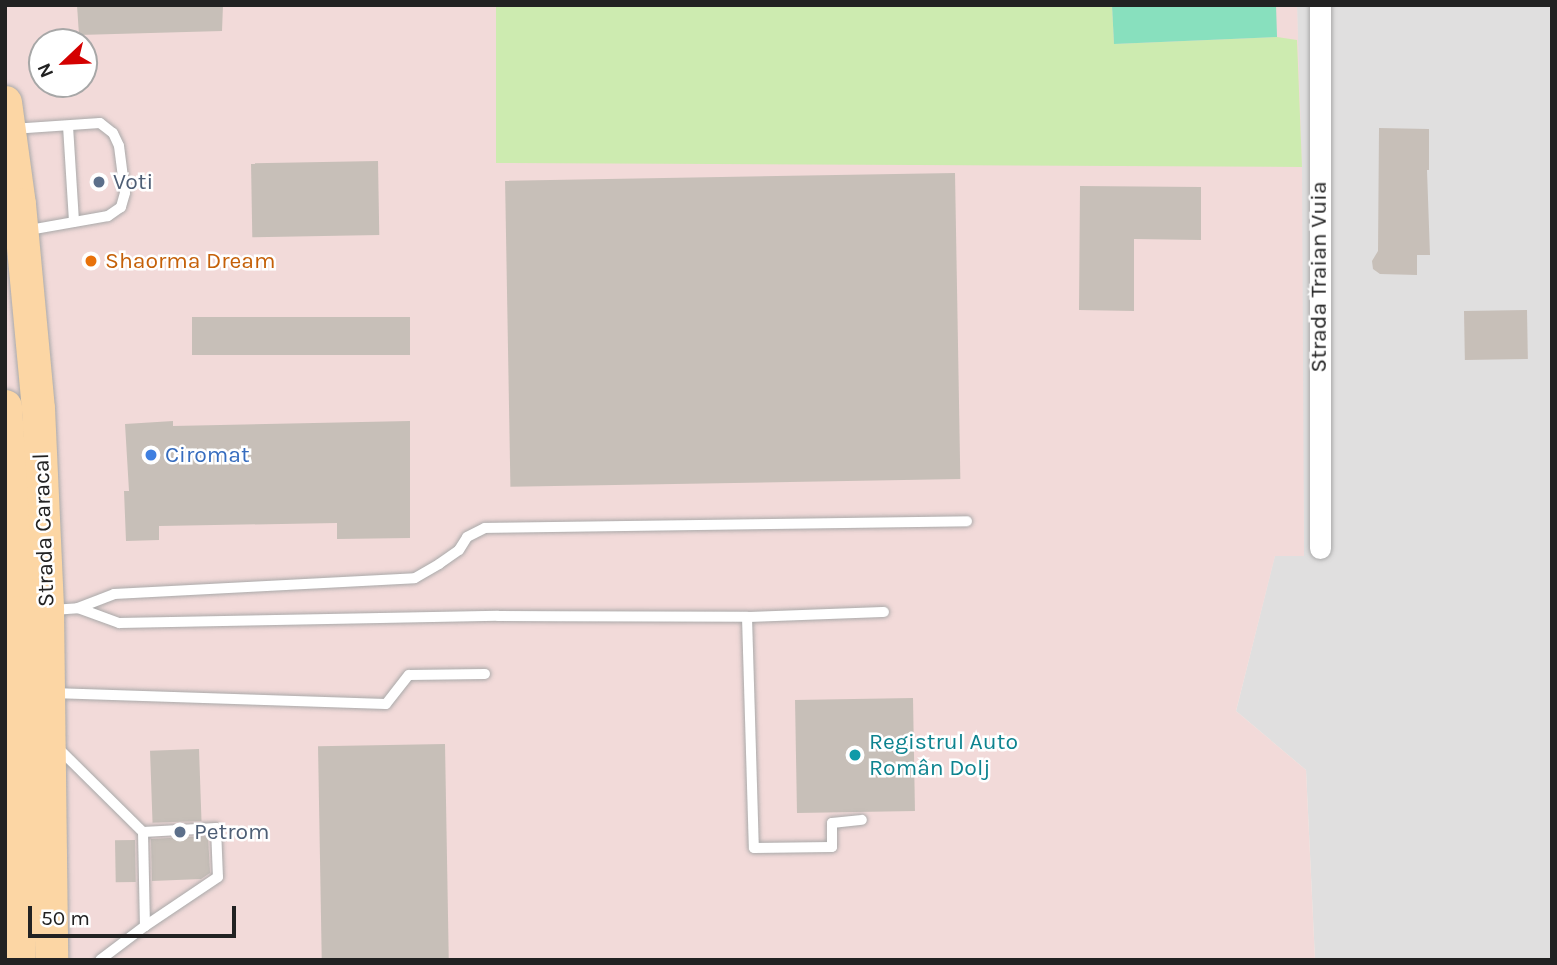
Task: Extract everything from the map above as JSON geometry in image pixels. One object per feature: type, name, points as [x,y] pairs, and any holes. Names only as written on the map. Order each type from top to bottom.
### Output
[{"type":"main road","name":"Strada Caracal","points":[[7,116],[22,232],[38,408],[42,611],[49,693],[35,742],[51,960]]},
{"type":"main road","name":"Strada Caracal","points":[[5,406],[10,515],[42,611],[18,960]]},
{"type":"street","name":"Strada Traian Vuia","points":[[1320,5],[1320,548]]},
{"type":"lane","points":[[7,116],[68,126],[100,123],[113,133],[119,146],[125,193],[121,207],[108,216],[22,232]]},
{"type":"lane","points":[[68,126],[75,222]]},
{"type":"lane","points":[[42,611],[114,594],[415,578],[458,551],[467,537],[485,528],[967,521]]},
{"type":"lane","points":[[42,611],[119,623],[498,616],[747,617],[884,612]]},
{"type":"lane","points":[[747,617],[754,848],[832,847],[832,823],[862,820]]},
{"type":"lane","points":[[49,693],[386,704],[409,675],[485,674]]},
{"type":"lane","points":[[35,742],[143,832],[216,828],[218,877],[100,960]]},
{"type":"lane","points":[[143,832],[145,926]]},
{"type":"shaded area","points":[[5,5],[1297,5],[1302,167],[1304,556],[1275,556],[1236,711],[1306,770],[1315,960],[5,960]]},
{"type":"shaded area","points":[[1297,5],[1552,5],[1552,960],[1315,960],[1306,770],[1236,711],[1275,555],[1304,556]]},
{"type":"green space","points":[[496,5],[1112,5],[1114,44],[1277,37],[1297,40],[1302,167],[496,163]]},
{"type":"green space","points":[[1112,5],[1276,5],[1277,37],[1114,44]]},
{"type":"building","points":[[77,5],[223,5],[222,31],[98,34],[98,28],[79,28]]},
{"type":"building","points":[[1379,128],[1429,129],[1427,170],[1430,255],[1417,255],[1417,275],[1380,274],[1373,269],[1372,261],[1378,251]]},
{"type":"building","points":[[378,161],[379,235],[252,237],[251,163]]},
{"type":"building","points":[[955,173],[960,479],[510,487],[505,181]]},
{"type":"building","points":[[1080,186],[1201,187],[1201,240],[1134,239],[1134,311],[1079,310]]},
{"type":"building","points":[[1527,310],[1528,359],[1465,360],[1464,311]]},
{"type":"building","points":[[192,317],[410,317],[410,355],[192,355]]},
{"type":"building","points":[[173,421],[173,426],[410,421],[410,538],[337,539],[337,523],[159,526],[159,540],[126,541],[124,491],[129,491],[125,424]]},
{"type":"building","name":"Registrul Auto Român Dolj","points":[[913,698],[915,811],[797,813],[795,700]]},
{"type":"building","points":[[445,744],[449,958],[322,960],[318,746]]},
{"type":"building","points":[[199,749],[202,821],[153,823],[150,751]]},
{"type":"building","points":[[208,836],[210,873],[201,879],[152,881],[151,839]]},
{"type":"building","points":[[115,840],[135,840],[136,882],[116,882]]},
{"type":"place","name":"Voti","points":[[99,182]]},
{"type":"place","name":"Shaorma Dream","points":[[91,261]]},
{"type":"place","name":"Ciromat","points":[[151,455]]},
{"type":"place","name":"Registrul Auto Român Dolj","points":[[855,755]]},
{"type":"place","name":"Petrom","points":[[180,832]]}]
